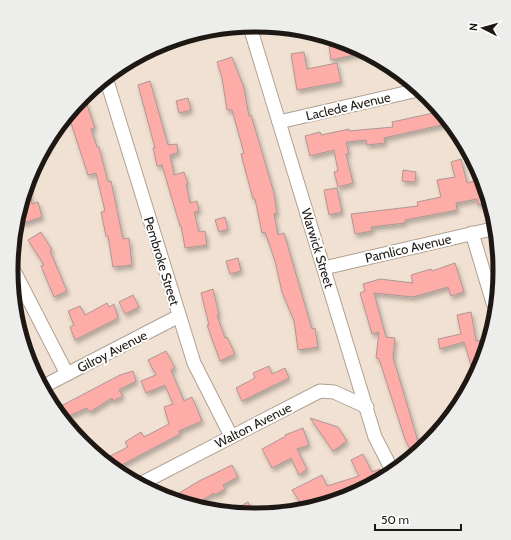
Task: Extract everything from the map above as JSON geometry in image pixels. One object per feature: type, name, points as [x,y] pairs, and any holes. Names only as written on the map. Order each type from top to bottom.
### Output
[{"type":"street","name":"Warwick Street","points":[[252,32],[375,437],[390,465]]},
{"type":"street","name":"Pembroke Street","points":[[108,84],[194,363],[231,436]]},
{"type":"street","name":"Laclede Avenue","points":[[279,122],[412,91]]},
{"type":"street","name":"Pamlico Avenue","points":[[324,268],[489,230]]},
{"type":"street","points":[[472,233],[491,297]]},
{"type":"street","points":[[19,280],[67,374]]},
{"type":"street","name":"Gilroy Avenue","points":[[47,384],[179,316]]},
{"type":"street","name":"Walton Avenue","points":[[146,481],[320,391],[334,392],[367,407]]},
{"type":"building","points":[[334,46],[355,55],[331,60],[329,47]]},
{"type":"building","points":[[304,52],[307,69],[337,63],[341,82],[297,90],[291,54]]},
{"type":"building","points":[[232,57],[243,83],[249,116],[251,115],[274,193],[277,213],[274,214],[278,235],[284,233],[312,329],[315,328],[318,347],[298,350],[294,321],[282,292],[275,261],[265,232],[262,233],[255,199],[253,199],[241,154],[244,153],[232,110],[227,110],[222,78],[217,62]]},
{"type":"building","points":[[150,81],[168,145],[177,144],[178,153],[170,155],[174,175],[184,172],[188,184],[186,184],[190,203],[197,201],[199,211],[194,212],[199,232],[205,231],[207,245],[185,248],[181,225],[180,226],[162,165],[157,166],[153,148],[155,148],[138,85]]},
{"type":"building","points":[[188,98],[191,110],[179,113],[176,101]]},
{"type":"building","points":[[87,103],[95,128],[91,129],[97,147],[99,147],[108,182],[111,181],[123,239],[129,238],[132,265],[113,267],[108,236],[106,236],[101,212],[105,211],[96,173],[88,175],[70,121]]},
{"type":"building","points":[[434,113],[444,125],[384,138],[385,143],[367,145],[366,140],[346,142],[349,153],[346,154],[353,183],[338,187],[334,172],[338,171],[334,150],[310,156],[305,136],[320,132],[321,135],[349,129],[349,131],[393,127],[392,122]]},
{"type":"building","points":[[461,159],[467,183],[476,181],[483,204],[478,205],[477,199],[456,203],[457,210],[405,220],[405,223],[371,227],[372,231],[355,234],[351,214],[418,206],[417,202],[441,197],[437,180],[455,177],[451,162]]},
{"type":"building","points":[[403,170],[416,172],[415,182],[402,181]]},
{"type":"building","points":[[337,188],[342,212],[329,215],[324,190]]},
{"type":"building","points":[[30,196],[32,204],[38,202],[42,217],[23,223]]},
{"type":"building","points":[[225,217],[228,229],[219,232],[215,220]]},
{"type":"building","points":[[41,232],[52,250],[50,251],[67,291],[54,297],[41,266],[44,265],[28,240]]},
{"type":"building","points":[[238,258],[241,271],[230,274],[226,261]]},
{"type":"building","points":[[455,263],[464,292],[451,296],[448,287],[413,297],[374,293],[386,337],[395,338],[393,357],[418,443],[410,450],[405,439],[379,359],[376,358],[379,332],[372,334],[360,293],[365,291],[363,284],[380,279],[413,283],[411,275],[431,269],[432,271]]},
{"type":"building","points":[[213,289],[219,315],[217,315],[225,338],[227,337],[235,354],[220,361],[207,325],[209,325],[201,293]]},
{"type":"building","points":[[133,295],[139,307],[125,314],[119,302]]},
{"type":"building","points":[[107,303],[109,307],[114,304],[118,318],[75,340],[70,327],[74,325],[68,311],[80,306],[85,315]]},
{"type":"building","points":[[471,312],[476,341],[479,340],[480,345],[472,368],[464,342],[440,349],[438,339],[461,334],[457,315]]},
{"type":"building","points":[[166,351],[175,368],[171,370],[184,401],[192,397],[202,421],[179,431],[180,434],[121,465],[109,456],[128,447],[125,442],[141,432],[144,437],[169,424],[164,407],[173,404],[165,385],[146,393],[141,381],[156,375],[148,360]]},
{"type":"building","points":[[269,366],[272,374],[285,368],[289,378],[242,401],[236,388],[255,378],[253,373]]},
{"type":"building","points":[[133,371],[136,381],[119,390],[123,396],[113,401],[112,398],[90,412],[87,408],[68,416],[61,406],[120,375]]},
{"type":"building","points":[[310,418],[338,427],[347,441],[333,451]]},
{"type":"building","points":[[303,428],[309,445],[297,449],[307,469],[299,475],[291,458],[272,468],[262,449],[286,436],[285,435]]},
{"type":"building","points":[[363,454],[372,472],[380,469],[381,471],[361,483],[332,495],[301,503],[292,490],[322,475],[327,486],[359,476],[351,460]]},
{"type":"building","points":[[232,465],[238,477],[223,485],[225,489],[215,495],[214,493],[201,501],[177,494],[199,481]]},
{"type":"building","points":[[248,502],[251,508],[240,507]]}]
